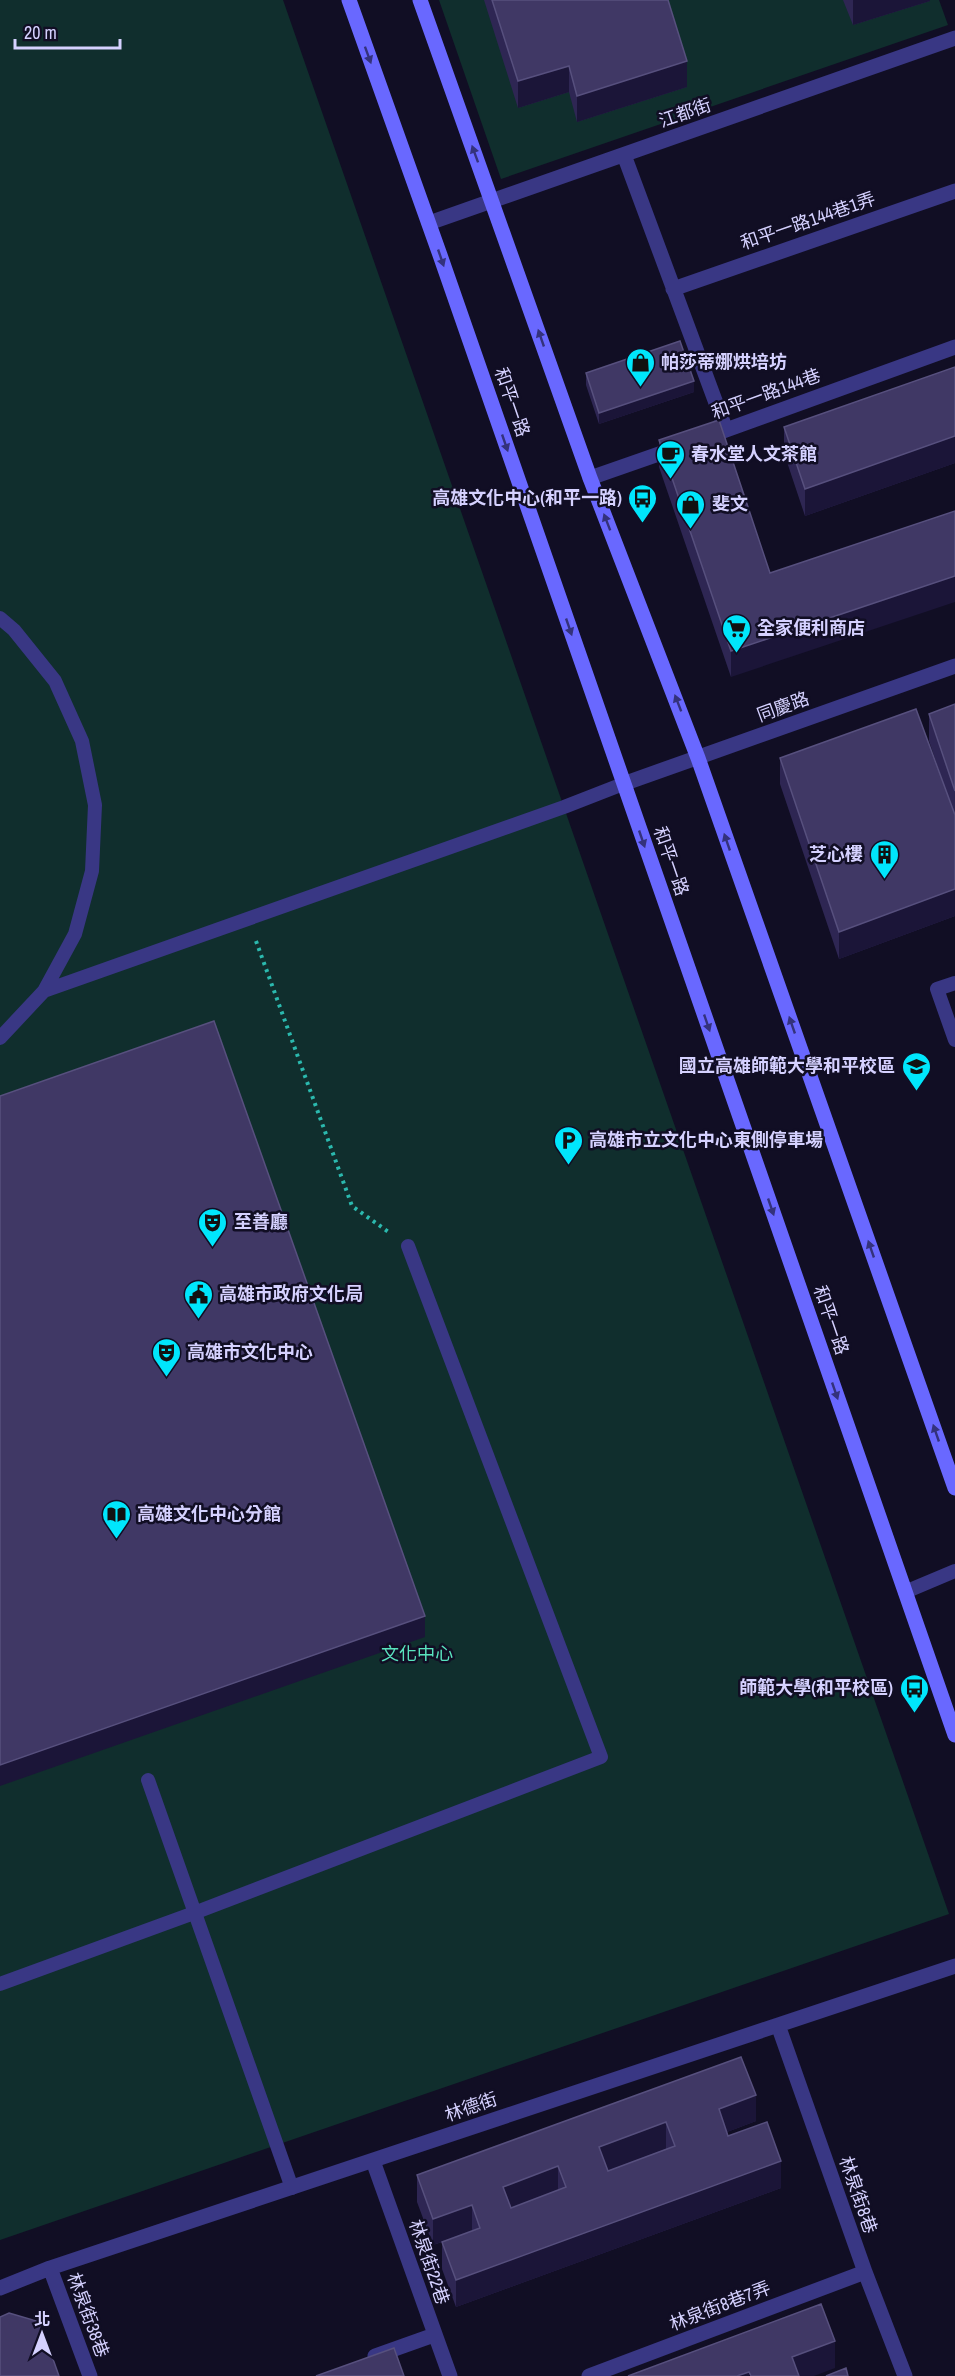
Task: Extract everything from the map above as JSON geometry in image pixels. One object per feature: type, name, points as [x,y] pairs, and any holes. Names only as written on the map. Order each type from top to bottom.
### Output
[{"type":"street","name":"和平一路","points":[[349,0],[429,223],[955,1735]]},
{"type":"street","points":[[420,0],[590,478],[698,758],[955,1488]]},
{"type":"street","name":"江都街","points":[[429,223],[955,38]]},
{"type":"street","points":[[624,155],[726,430]]},
{"type":"street","name":"和平一路144巷1弄","points":[[673,288],[955,191]]},
{"type":"street","name":"和平一路144巷","points":[[590,478],[955,347]]},
{"type":"street","name":"同慶路","points":[[623,784],[955,666]]},
{"type":"street","name":"林德街","points":[[0,2288],[50,2268],[955,1966]]},
{"type":"street","name":"林泉街8巷","points":[[778,2025],[865,2272],[905,2376]]},
{"type":"street","name":"林泉街22巷","points":[[373,2161],[450,2376]]},
{"type":"street","name":"林泉街38巷","points":[[50,2268],[90,2376]]},
{"type":"street","name":"林泉街8巷7弄","points":[[589,2376],[865,2272]]},
{"type":"street","points":[[356,2364],[434,2335]]},
{"type":"lane","points":[[0,618],[14,630],[55,681],[82,741],[95,805],[92,871],[75,934],[44,991],[0,1038]]},
{"type":"lane","points":[[44,991],[553,811],[623,784]]},
{"type":"lane","points":[[955,982],[937,989],[955,1040]]},
{"type":"lane","points":[[0,1984],[194,1913],[601,1757],[408,1246]]},
{"type":"lane","points":[[905,1592],[955,1571]]},
{"type":"lane","points":[[148,1780],[292,2188]]},
{"type":"path","points":[[248,919],[352,1206],[408,1246]]},
{"type":"green space","name":"文化中心","points":[[0,0],[283,0],[949,1914],[0,2240]]},
{"type":"green space","points":[[439,0],[939,0],[948,25],[501,179]]},
{"type":"building","points":[[492,0],[668,0],[687,61],[577,96],[569,66],[518,81]]},
{"type":"building","name":"帕莎蒂娜烘培坊","points":[[680,341],[694,381],[599,413],[586,373]]},
{"type":"building","points":[[955,367],[955,436],[805,489],[784,427]]},
{"type":"building","points":[[719,420],[770,573],[955,511],[955,576],[731,651],[659,440]]},
{"type":"building","points":[[955,704],[955,791],[929,714]]},
{"type":"building","name":"芝心樓","points":[[916,709],[955,815],[955,889],[839,932],[780,758]]},
{"type":"building","name":"高雄市文化中心","points":[[214,1021],[425,1616],[0,1765],[0,1096]]},
{"type":"building","points":[[741,2057],[756,2095],[719,2109],[728,2136],[767,2122],[781,2161],[456,2280],[442,2242],[480,2228],[472,2205],[433,2219],[417,2175]],"holes":[[[666,2122],[675,2146],[608,2171],[599,2147]],[[558,2166],[566,2187],[511,2208],[503,2187]]]},
{"type":"building","points":[[821,2304],[835,2341],[792,2357],[799,2376],[751,2376],[749,2372],[737,2376],[628,2376]]},
{"type":"building","points":[[9,2313],[40,2322],[59,2376],[0,2376],[0,2317]]},
{"type":"building","points":[[394,2348],[404,2376],[316,2376]]},
{"type":"building","points":[[846,2368],[848,2376],[826,2376]]},
{"type":"place","name":"帕莎蒂娜烘培坊","points":[[640,388]]},
{"type":"place","name":"春水堂人文茶館","points":[[670,480]]},
{"type":"place","name":"高雄文化中心(和平一路)","points":[[643,524]]},
{"type":"place","name":"斐文","points":[[691,530]]},
{"type":"place","name":"全家便利商店","points":[[736,654]]},
{"type":"place","name":"芝心樓","points":[[884,880]]},
{"type":"place","name":"國立高雄師範大學和平校區","points":[[916,1092]]},
{"type":"place","name":"高雄市立文化中心東側停車場","points":[[568,1166]]},
{"type":"place","name":"至善廳","points":[[213,1248]]},
{"type":"place","name":"高雄市政府文化局","points":[[198,1320]]},
{"type":"place","name":"高雄市文化中心","points":[[166,1378]]},
{"type":"place","name":"高雄文化中心分館","points":[[116,1540]]},
{"type":"place","name":"師範大學(和平校區)","points":[[914,1714]]}]
